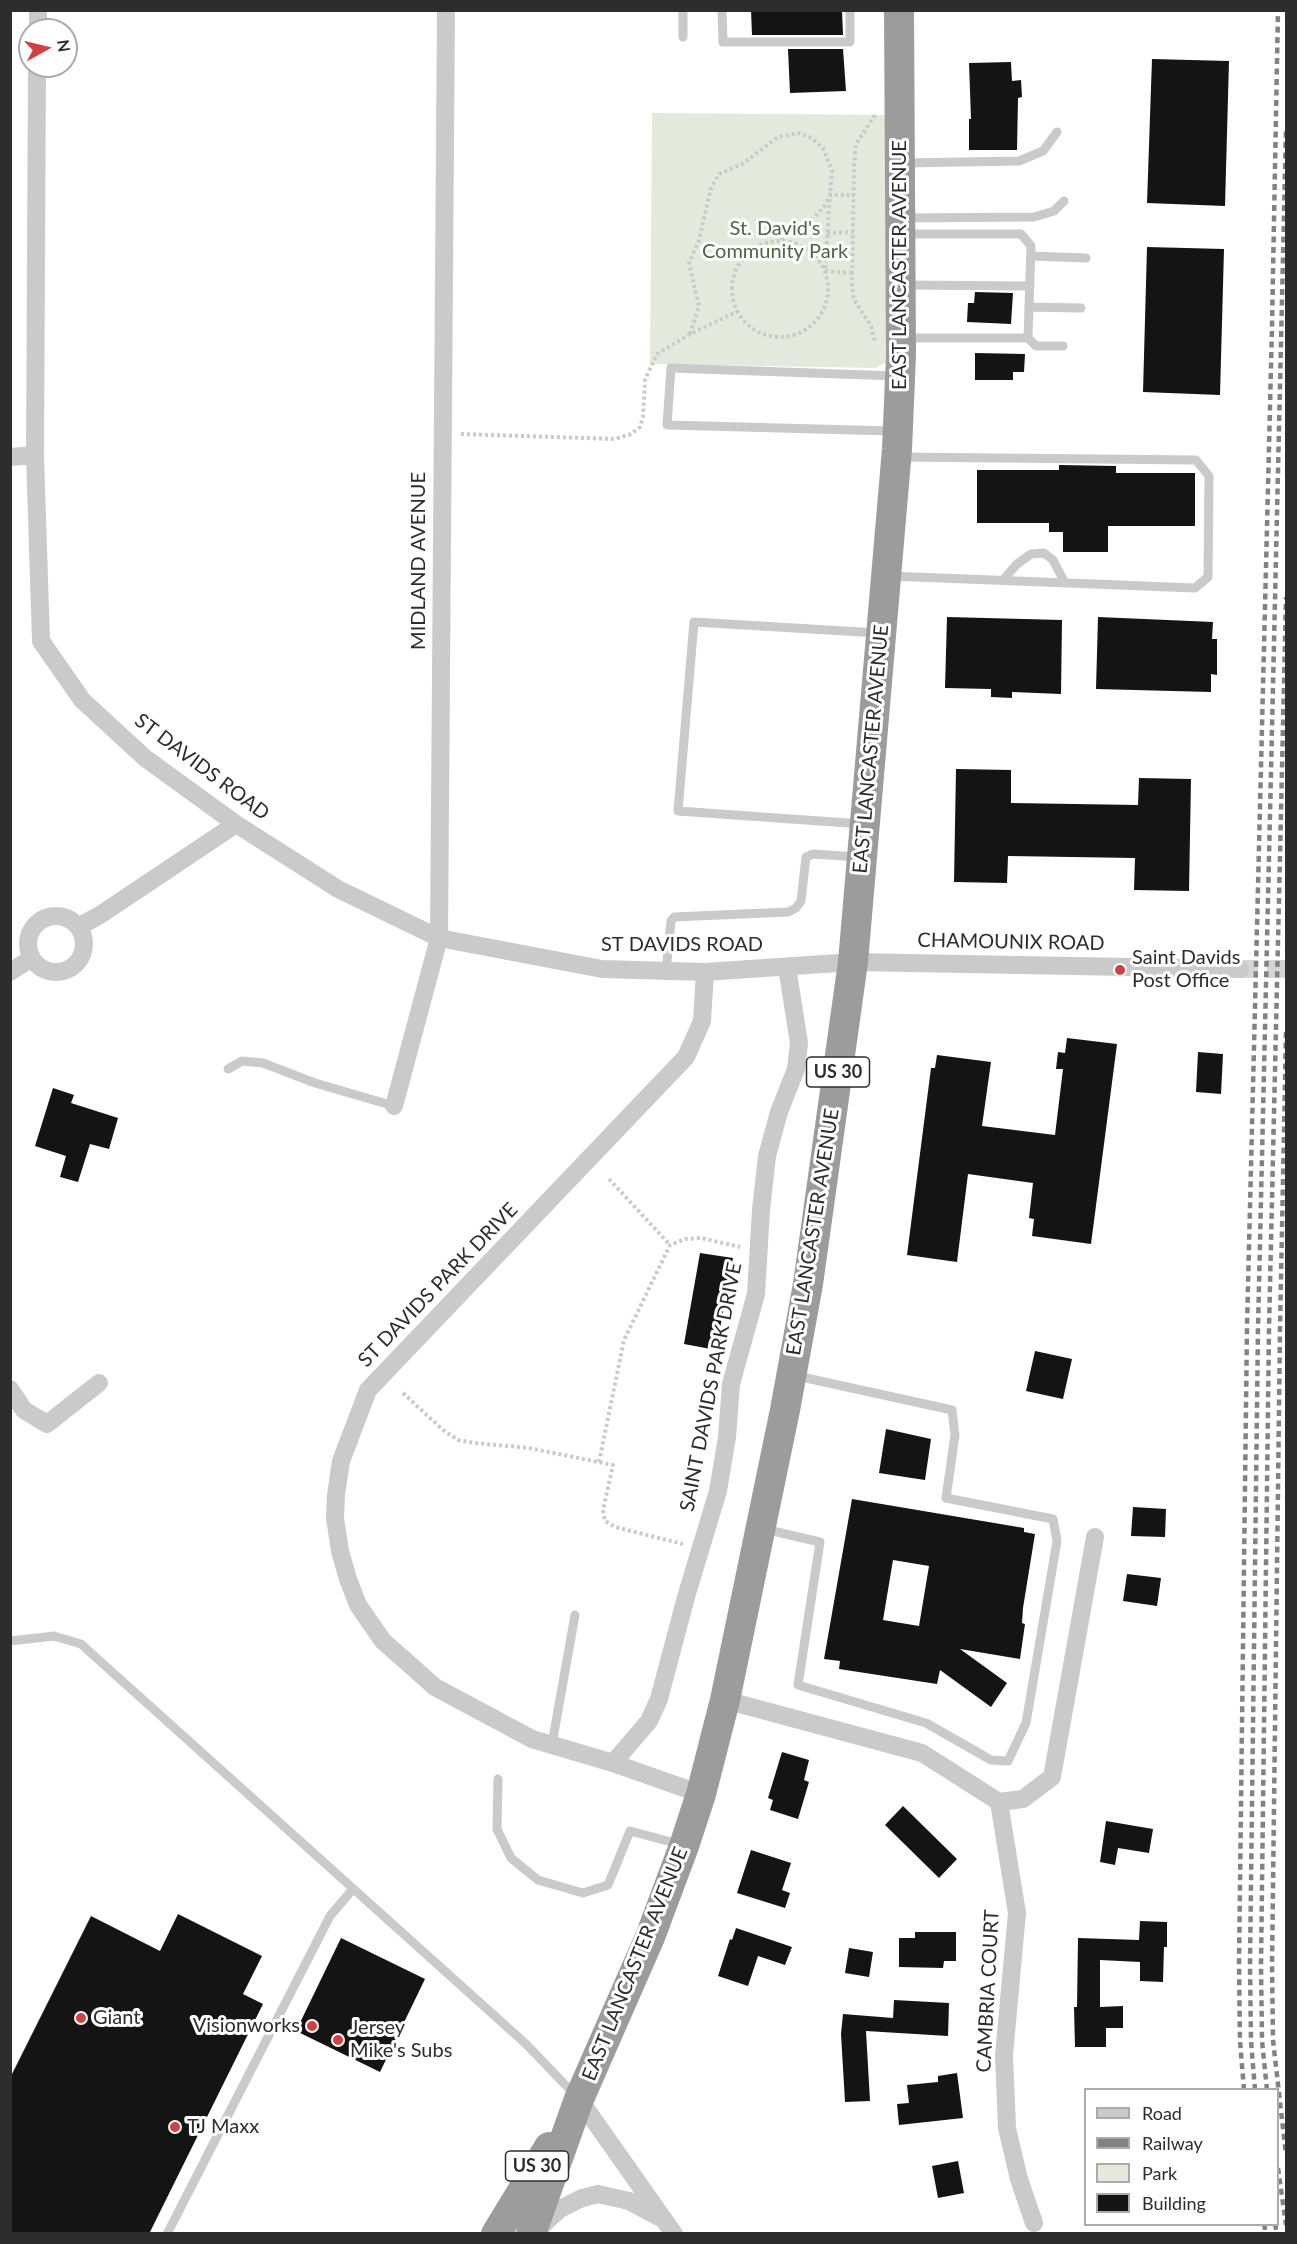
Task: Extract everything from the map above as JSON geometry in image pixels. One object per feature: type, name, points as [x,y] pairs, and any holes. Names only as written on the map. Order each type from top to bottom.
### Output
[{"type":"highway","name":"EAST LANCASTER AVENUE","points":[[532,2234],[579,2099],[650,1937],[701,1794],[725,1700],[808,1284],[853,962],[897,444],[890,376],[901,338],[899,10]]},
{"type":"highway","name":"EAST LANCASTER AVENUE","points":[[496,2234],[579,2099]]},
{"type":"street","name":"MIDLAND AVENUE","points":[[394,1106],[439,938],[446,10]]},
{"type":"street","name":"ST DAVIDS ROAD","points":[[37,78],[35,455],[41,641],[82,700],[145,758],[236,824],[338,889],[439,938],[602,969],[705,972],[853,962]]},
{"type":"street","points":[[10,457],[35,455]]},
{"type":"street","points":[[78,927],[100,915],[236,824]]},
{"type":"street","points":[[59,916],[67,918],[78,927],[82,934],[83,953],[73,966],[59,972],[50,971],[42,968],[32,958],[29,938],[39,922],[59,916]]},
{"type":"street","points":[[10,972],[32,958]]},
{"type":"street","name":"CHAMOUNIX ROAD","points":[[853,962],[1240,969]]},
{"type":"street","name":"SAINT DAVIDS PARK DRIVE","points":[[613,1763],[648,1721],[659,1700],[686,1597],[718,1491],[727,1437],[731,1384],[756,1294],[767,1156],[779,1112],[796,1069],[799,1042],[787,967]]},
{"type":"street","name":"ST DAVIDS PARK DRIVE","points":[[701,1794],[532,1738],[435,1687],[383,1641],[358,1605],[340,1551],[336,1495],[341,1461],[368,1390],[686,1057],[702,1021],[705,972]]},
{"type":"street","points":[[10,1389],[24,1410],[47,1424],[99,1383]]},
{"type":"street","points":[[725,1700],[922,1753],[999,1802],[1023,1799],[1052,1777],[1095,1537]]},
{"type":"street","name":"CAMBRIA COURT","points":[[999,1802],[1017,1913],[1004,2055],[1007,2127],[1019,2179],[1034,2223]]},
{"type":"street","points":[[579,2099],[668,2227]]},
{"type":"street","points":[[532,2234],[561,2209],[582,2198],[598,2194],[629,2201],[668,2227]]},
{"type":"lane","points":[[683,10],[683,38]]},
{"type":"lane","points":[[722,10],[723,42],[850,42],[850,10]]},
{"type":"lane","points":[[901,163],[1019,161],[1043,151],[1057,132]]},
{"type":"lane","points":[[901,226],[1034,217],[1054,210],[1064,201]]},
{"type":"lane","points":[[901,226],[1021,234],[1031,246],[1028,338]]},
{"type":"lane","points":[[1031,256],[1086,258]]},
{"type":"lane","points":[[900,285],[1030,286]]},
{"type":"lane","points":[[1029,307],[1081,308]]},
{"type":"lane","points":[[901,338],[1028,338],[1036,346],[1063,346]]},
{"type":"lane","points":[[886,576],[1195,588],[1208,577],[1209,476],[1196,460],[897,444],[667,425],[670,368],[890,376]]},
{"type":"lane","points":[[1003,580],[1017,564],[1031,554],[1044,553],[1053,560],[1065,583]]},
{"type":"lane","points":[[864,824],[678,811],[694,622],[880,633]]},
{"type":"lane","points":[[666,971],[671,921],[674,916],[788,912],[796,908],[801,901],[806,857],[813,854],[862,858]]},
{"type":"lane","points":[[228,1069],[242,1061],[263,1064],[315,1083],[394,1106]]},
{"type":"lane","points":[[760,1528],[820,1542],[798,1685],[926,1723],[991,1760],[1008,1761],[1026,1723],[1057,1541],[1053,1519],[946,1498],[955,1435],[952,1410],[791,1375]]},
{"type":"lane","points":[[552,1744],[575,1615]]},
{"type":"lane","points":[[10,1641],[54,1636],[81,1644],[526,2044],[579,2099]]},
{"type":"lane","points":[[498,1779],[497,1829],[511,1858],[538,1880],[583,1893],[608,1885],[630,1831],[684,1846]]},
{"type":"lane","points":[[167,2234],[330,1916],[354,1889]]},
{"type":"path","points":[[890,376],[876,368],[876,348],[871,326],[854,300],[852,273],[854,195],[856,144],[879,110],[900,93]]},
{"type":"path","points":[[690,334],[699,306],[689,263],[699,240],[711,188],[719,174],[742,164],[778,137],[800,133],[812,138],[823,148],[832,171],[825,271],[828,286],[826,305],[816,321],[798,334],[781,337],[761,333],[745,321],[738,311],[732,291],[734,275],[742,259],[759,245],[780,240],[806,225],[824,207],[830,195]]},
{"type":"path","points":[[830,195],[854,195]]},
{"type":"path","points":[[827,234],[853,232]]},
{"type":"path","points":[[780,240],[797,243],[812,252],[825,271]]},
{"type":"path","points":[[825,271],[852,273]]},
{"type":"path","points":[[442,433],[615,439],[631,434],[640,427],[643,417],[645,380],[657,354],[690,334],[738,311]]},
{"type":"path","points":[[609,1179],[670,1245]]},
{"type":"path","points":[[599,1462],[624,1340],[670,1245],[685,1239],[701,1238],[748,1249]]},
{"type":"path","points":[[403,1393],[443,1430],[458,1440],[529,1448],[613,1465],[603,1510],[605,1521],[615,1527],[691,1545]]},
{"type":"green space","name":"St. David's Community Park","points":[[652,113],[900,115],[901,355],[876,368],[650,364]]},
{"type":"building","points":[[751,10],[842,10],[843,35],[752,35]]},
{"type":"building","points":[[788,49],[843,49],[846,91],[790,93]]},
{"type":"building","points":[[1152,59],[1229,61],[1225,206],[1147,203]]},
{"type":"building","points":[[1011,62],[1012,81],[1021,80],[1022,97],[1018,98],[1017,150],[969,150],[969,119],[971,119],[969,63]]},
{"type":"building","points":[[1147,247],[1224,249],[1220,395],[1143,392]]},
{"type":"building","points":[[975,292],[1013,293],[1011,324],[967,322],[968,303],[974,303]]},
{"type":"building","points":[[975,353],[1025,354],[1024,372],[1013,372],[1013,380],[975,380]]},
{"type":"building","points":[[1059,465],[1116,466],[1116,473],[1195,473],[1195,526],[1108,526],[1108,552],[1063,552],[1063,532],[1049,532],[1049,523],[977,523],[977,470],[1059,470]]},
{"type":"building","points":[[947,617],[1062,620],[1061,694],[1012,692],[1012,698],[991,697],[991,689],[945,688]]},
{"type":"building","points":[[1098,617],[1213,622],[1212,639],[1217,639],[1217,675],[1211,674],[1211,692],[1096,689]]},
{"type":"building","points":[[956,769],[1011,770],[1011,803],[1138,805],[1139,778],[1191,779],[1189,891],[1134,890],[1135,858],[1008,856],[1007,883],[954,882]]},
{"type":"building","points":[[1067,1038],[1117,1044],[1091,1244],[1032,1236],[1034,1219],[1029,1218],[1033,1183],[968,1174],[957,1262],[907,1255],[931,1068],[935,1068],[937,1055],[991,1062],[982,1126],[1055,1135],[1063,1069],[1056,1069],[1058,1052],[1065,1053]]},
{"type":"building","points":[[1198,1052],[1223,1054],[1221,1094],[1196,1092]]},
{"type":"building","points":[[53,1088],[74,1095],[71,1103],[118,1118],[109,1149],[90,1144],[78,1182],[60,1177],[66,1156],[35,1146]]},
{"type":"building","points":[[700,1253],[733,1258],[716,1350],[684,1344]]},
{"type":"building","points":[[1035,1351],[1072,1359],[1063,1399],[1026,1391]]},
{"type":"building","points":[[886,1429],[931,1439],[925,1480],[879,1473]]},
{"type":"building","points":[[852,1499],[1024,1528],[1024,1532],[1035,1534],[1023,1608],[1022,1623],[1025,1624],[1020,1659],[960,1649],[1007,1683],[991,1707],[940,1670],[937,1684],[839,1669],[840,1661],[824,1659]],"holes":[[[893,1560],[929,1566],[919,1626],[883,1620]]]},
{"type":"building","points":[[1133,1507],[1166,1509],[1165,1537],[1131,1536]]},
{"type":"building","points":[[1127,1574],[1161,1578],[1157,1606],[1123,1601]]},
{"type":"building","points":[[782,1752],[809,1760],[804,1780],[809,1782],[798,1819],[770,1810],[773,1800],[768,1798]]},
{"type":"building","points":[[903,1806],[957,1859],[939,1878],[885,1825]]},
{"type":"building","points":[[1106,1821],[1153,1829],[1149,1853],[1118,1848],[1115,1865],[1100,1862]]},
{"type":"building","points":[[751,1850],[791,1863],[782,1890],[790,1893],[785,1908],[737,1893]]},
{"type":"building","points":[[178,1914],[262,1956],[243,1994],[263,2004],[149,2234],[10,2234],[10,2078],[91,1916],[160,1951]]},
{"type":"building","points":[[1140,1921],[1167,1922],[1163,1982],[1140,1981],[1140,1962],[1100,1960],[1100,2007],[1123,2006],[1123,2028],[1106,2028],[1106,2047],[1075,2047],[1074,2007],[1077,2007],[1078,1938],[1139,1940]]},
{"type":"building","points":[[736,1928],[792,1947],[785,1965],[758,1956],[748,1986],[718,1976]]},
{"type":"building","points":[[915,1932],[956,1932],[956,1961],[944,1961],[943,1968],[899,1967],[899,1938],[915,1938]]},
{"type":"building","points":[[341,1938],[425,1979],[380,2072],[296,2031]]},
{"type":"building","points":[[849,1948],[873,1952],[869,1977],[845,1973]]},
{"type":"building","points":[[894,2000],[949,2003],[948,2036],[866,2031],[870,2101],[845,2102],[841,2034],[843,2014],[893,2018]]},
{"type":"building","points":[[957,2073],[963,2118],[899,2125],[897,2104],[909,2103],[907,2085],[938,2082],[938,2076]]},
{"type":"building","points":[[958,2161],[964,2193],[938,2198],[932,2166]]},
{"type":"tunnel","points":[[1240,969],[1286,969]]},
{"type":"railway","points":[[1244,2088],[1240,2041],[1239,1965],[1247,1327],[1278,10]]},
{"type":"railway","points":[[1255,2088],[1251,2041],[1250,1965],[1258,1328],[1286,128]]},
{"type":"railway","points":[[1267,2088],[1262,2041],[1261,1965],[1269,1328],[1286,597]]},
{"type":"railway","points":[[1278,2088],[1273,2040],[1272,1966],[1286,1032]]},
{"type":"railway","points":[[1279,2093],[1286,2155]]},
{"type":"railway","points":[[1279,2175],[1286,2225]]},
{"type":"railway","points":[[1264,2226],[1266,2234]]},
{"type":"railway","points":[[1275,2226],[1277,2234]]},
{"type":"place","name":"Saint Davids Post Office","points":[[1120,970]]},
{"type":"place","name":"Giant","points":[[81,2018]]},
{"type":"place","name":"Visionworks","points":[[312,2026]]},
{"type":"place","name":"Jersey Mike's Subs","points":[[338,2040]]},
{"type":"place","name":"TJ Maxx","points":[[175,2127]]}]
